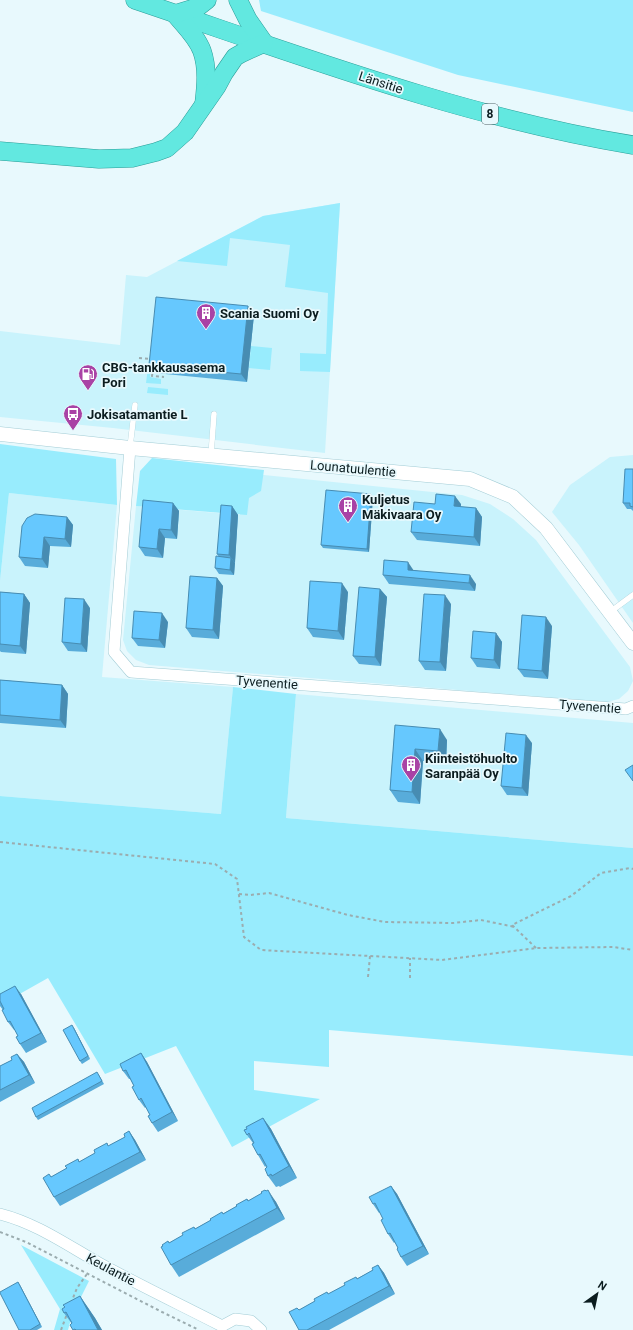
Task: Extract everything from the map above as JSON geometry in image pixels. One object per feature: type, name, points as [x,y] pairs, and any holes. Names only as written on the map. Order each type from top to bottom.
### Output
[{"type":"highway","name":"Länsitie","points":[[135,0],[408,90],[485,113],[603,140],[633,145]]},
{"type":"highway","points":[[204,104],[206,82],[202,52],[197,42],[175,14],[198,7],[207,0]]},
{"type":"highway","points":[[0,151],[99,159],[132,158],[144,156],[167,148],[185,132],[194,120],[235,57],[242,52],[264,43],[243,12],[238,0]]},
{"type":"street","name":"Lounatuulentie","points":[[0,434],[130,448],[470,479],[512,497],[546,528],[633,643]]},
{"type":"street","name":"Tyvenentie","points":[[130,448],[114,652],[131,672],[626,710],[633,706]]},
{"type":"street","name":"Keulantie","points":[[0,1214],[16,1218],[222,1328],[235,1319],[251,1321],[261,1330]]},
{"type":"lane","points":[[130,448],[135,404]]},
{"type":"lane","points":[[211,455],[214,414]]},
{"type":"lane","points":[[610,612],[633,595]]},
{"type":"path","points":[[139,358],[154,359],[152,376],[164,377]]},
{"type":"path","points":[[0,842],[215,864],[237,879],[244,937],[262,950],[442,960],[537,948],[612,947],[633,950]]},
{"type":"path","points":[[537,948],[512,925],[571,896],[601,873],[630,868],[633,869]]},
{"type":"path","points":[[239,894],[269,894],[348,915],[385,922],[453,923],[481,920],[515,927]]},
{"type":"path","points":[[368,977],[370,956]]},
{"type":"path","points":[[410,958],[410,978]]},
{"type":"path","points":[[0,1232],[26,1242],[198,1330]]},
{"type":"path","points":[[61,1330],[77,1288],[87,1274]]},
{"type":"shaded area","points":[[259,0],[633,0],[633,112],[458,75],[261,11]]},
{"type":"shaded area","points":[[340,203],[325,453],[113,428],[0,417],[0,331],[120,345],[126,275],[147,277],[263,216]]},
{"type":"shaded area","points":[[340,203],[330,372],[300,371],[300,353],[326,354],[328,293],[285,287],[290,245],[230,238],[227,266],[177,261],[263,216]]},
{"type":"shaded area","points":[[251,346],[272,348],[270,370],[249,368]]},
{"type":"shaded area","points":[[149,360],[152,360],[150,377],[161,379],[161,384],[146,383]]},
{"type":"shaded area","points":[[148,387],[168,389],[168,395],[147,393]]},
{"type":"shaded area","points":[[0,444],[116,459],[117,505],[9,493],[0,581]]},
{"type":"shaded area","points":[[633,455],[633,623],[579,545],[552,512],[570,485],[610,457]]},
{"type":"shaded area","points":[[152,458],[264,470],[261,491],[249,498],[247,515],[136,506],[140,471]]},
{"type":"shaded area","points":[[244,473],[462,495],[490,504],[513,519],[536,540],[630,667],[633,681],[628,691],[619,699],[607,702],[149,665],[136,660],[127,651],[123,640],[136,506],[240,515]]},
{"type":"shaded area","points":[[9,493],[117,505],[102,677],[233,687],[221,814],[0,796],[0,581]]},
{"type":"shaded area","points":[[233,687],[296,694],[286,818],[633,848],[633,1056],[329,1030],[329,1067],[254,1061],[254,1090],[320,1099],[232,1147],[176,1046],[105,1074],[48,978],[0,1005],[0,796],[221,814]]},
{"type":"shaded area","points":[[296,694],[633,723],[633,848],[286,818]]},
{"type":"shaded area","points":[[21,1245],[89,1281],[72,1315],[68,1330],[54,1330],[60,1309]]},
{"type":"building","name":"Scania Suomi Oy","points":[[156,297],[248,306],[241,374],[149,365]]},
{"type":"building","points":[[625,469],[633,469],[633,507],[630,506],[630,503],[623,503]]},
{"type":"building","name":"Kuljetus Mäkivaara Oy","points":[[326,490],[371,494],[367,549],[321,545]]},
{"type":"building","points":[[436,494],[455,496],[454,506],[476,508],[474,537],[411,532],[414,502],[435,504]]},
{"type":"building","points":[[143,500],[173,503],[171,530],[159,529],[157,549],[139,547]]},
{"type":"building","points":[[221,505],[232,506],[229,555],[217,554]]},
{"type":"building","points":[[35,514],[67,517],[65,539],[44,537],[42,559],[19,557],[22,526],[27,518]]},
{"type":"building","points":[[216,556],[231,558],[230,570],[215,568]]},
{"type":"building","points":[[384,560],[408,562],[408,570],[470,575],[469,583],[383,575]]},
{"type":"building","points":[[190,576],[217,578],[213,630],[186,628]]},
{"type":"building","points":[[310,581],[342,583],[338,631],[307,628]]},
{"type":"building","points":[[359,587],[380,589],[375,657],[353,656]]},
{"type":"building","points":[[0,592],[24,594],[20,646],[0,644]]},
{"type":"building","points":[[424,594],[445,595],[440,662],[419,661]]},
{"type":"building","points":[[65,598],[84,599],[81,644],[62,642]]},
{"type":"building","points":[[134,611],[162,613],[159,640],[132,638]]},
{"type":"building","points":[[522,615],[546,617],[542,671],[518,669]]},
{"type":"building","points":[[473,631],[496,633],[494,660],[471,658]]},
{"type":"building","points":[[0,680],[62,685],[60,720],[0,715]]},
{"type":"building","points":[[395,725],[440,729],[438,751],[415,749],[412,792],[390,790]]},
{"type":"building","points":[[506,733],[526,735],[522,788],[501,786]]},
{"type":"building","points":[[633,765],[633,781],[625,770]]},
{"type":"building","points":[[15,986],[41,1033],[20,1044],[16,1037],[18,1036],[2,1010],[4,1009],[0,1001],[0,994]]},
{"type":"building","points":[[72,1025],[88,1056],[80,1061],[63,1030]]},
{"type":"building","points":[[141,1053],[172,1112],[152,1123],[148,1116],[150,1115],[141,1098],[139,1100],[132,1087],[134,1086],[126,1070],[123,1071],[120,1064]]},
{"type":"building","points":[[17,1054],[29,1075],[0,1090],[0,1066],[12,1060],[11,1057]]},
{"type":"building","points":[[97,1072],[102,1081],[36,1117],[32,1108]]},
{"type":"building","points":[[263,1118],[289,1166],[272,1176],[271,1174],[268,1176],[265,1169],[267,1167],[260,1154],[258,1155],[252,1144],[254,1143],[249,1133],[247,1135],[244,1130],[247,1129],[246,1127]]},
{"type":"building","points":[[129,1131],[140,1152],[54,1197],[43,1178],[49,1174],[51,1177],[67,1168],[65,1166],[78,1159],[79,1162],[95,1153],[94,1150],[107,1143],[108,1146],[125,1137],[124,1134]]},
{"type":"building","points":[[391,1186],[423,1246],[401,1257],[390,1233],[388,1234],[381,1220],[383,1219],[375,1203],[373,1204],[369,1197]]},
{"type":"building","points":[[265,1190],[268,1190],[277,1208],[171,1265],[161,1247],[163,1246],[162,1245],[168,1241],[169,1243],[183,1235],[182,1233],[194,1227],[195,1229],[222,1212],[223,1214],[247,1199],[248,1201]]},
{"type":"building","points":[[378,1265],[389,1286],[307,1330],[299,1330],[289,1312],[297,1308],[299,1310],[315,1301],[314,1299],[327,1292],[328,1294],[356,1277],[357,1279],[373,1270],[372,1268]]},
{"type":"building","points":[[18,1282],[40,1324],[30,1330],[19,1330],[0,1293]]},
{"type":"building","points":[[80,1296],[98,1330],[73,1330],[70,1325],[72,1323],[66,1312],[64,1313],[62,1309],[65,1307],[63,1305]]},
{"type":"place","name":"Scania Suomi Oy","points":[[206,330]]},
{"type":"place","name":"CBG-tankkausasema Pori","points":[[88,391]]},
{"type":"place","name":"Jokisatamantie L","points":[[73,431]]},
{"type":"place","name":"Kuljetus Mäkivaara Oy","points":[[348,523]]},
{"type":"place","name":"Kiinteistöhuolto Saranpää Oy","points":[[411,782]]}]
